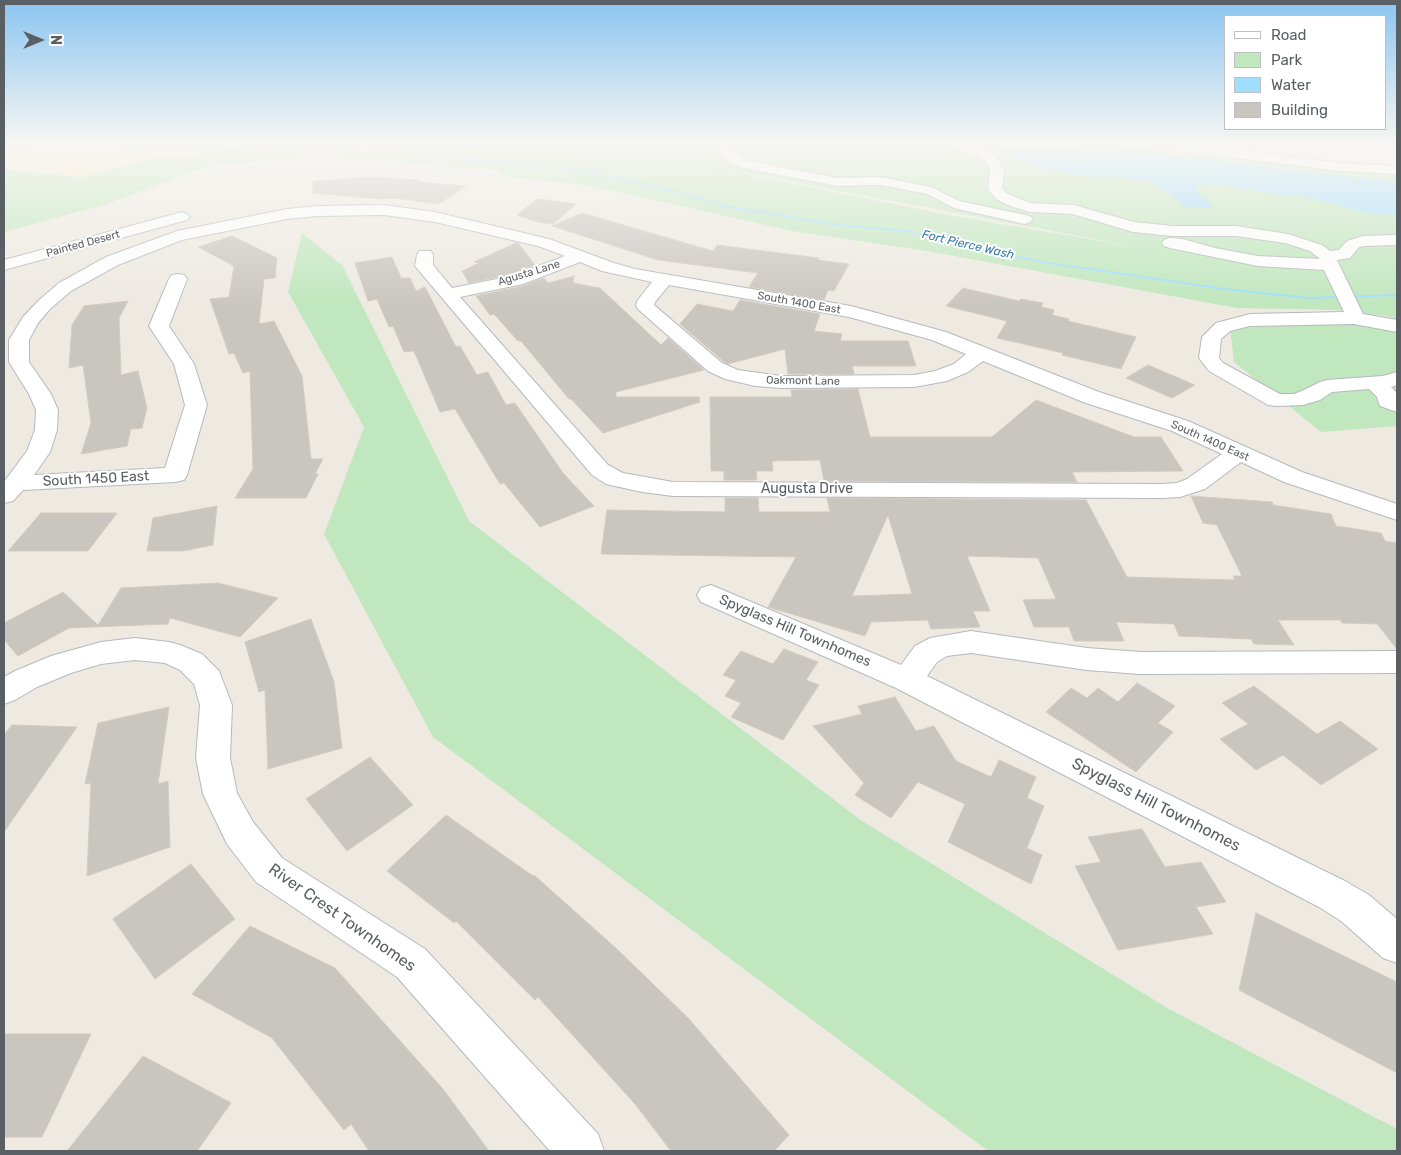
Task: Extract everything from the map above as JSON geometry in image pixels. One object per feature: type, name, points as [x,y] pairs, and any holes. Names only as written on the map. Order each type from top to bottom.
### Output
[{"type":"street","points":[[944,198],[954,204],[1021,219],[1070,222],[1131,240],[1183,244],[1213,253],[1258,260],[1331,267]]},
{"type":"street","points":[[1005,198],[1030,207],[1074,210],[1133,227],[1268,235],[1302,242],[1316,248],[1331,267],[1353,315]]},
{"type":"street","name":"South 1400 East","points":[[11,342],[44,305],[66,287],[112,260],[177,236],[287,214],[317,211],[384,210],[435,217],[543,242],[608,267],[664,280],[851,312],[938,336],[1091,397],[1180,426],[1293,477],[1397,512]]},
{"type":"street","name":"Painted Desert","points":[[4,265],[191,215]]},
{"type":"street","points":[[1331,267],[1353,244],[1363,241],[1397,240]]},
{"type":"street","name":"Augusta Drive","points":[[425,255],[424,266],[600,470],[615,479],[642,485],[683,489],[1162,492],[1180,490],[1196,484],[1238,453]]},
{"type":"street","name":"Agusta Lane","points":[[448,294],[517,280],[580,256]]},
{"type":"street","name":"South 1450 East","points":[[10,490],[175,475],[196,405],[184,364],[159,326],[178,279]]},
{"type":"street","name":"Oakmont Lane","points":[[664,280],[646,301],[645,306],[715,367],[732,375],[755,380],[782,382],[914,381],[940,377],[960,368],[980,353]]},
{"type":"street","points":[[1397,326],[1353,315],[1250,320],[1223,327],[1212,337],[1209,358],[1216,367],[1276,400],[1295,400],[1312,395],[1327,386],[1385,382],[1397,378]]},
{"type":"street","points":[[10,490],[38,452],[46,430],[47,410],[40,394],[19,362],[11,342]]},
{"type":"street","points":[[1374,383],[1388,395],[1388,401],[1397,406]]},
{"type":"street","name":"Spyglass Hill Townhomes","points":[[711,595],[907,680],[1332,894],[1355,908],[1397,944]]},
{"type":"street","points":[[907,680],[926,654],[941,646],[971,642],[1088,659],[1140,663],[1397,662]]},
{"type":"street","name":"River Crest Townhomes","points":[[4,692],[62,664],[101,653],[135,650],[170,653],[191,662],[208,679],[216,705],[213,758],[220,794],[240,833],[263,863],[269,870],[411,964],[581,1151]]},
{"type":"green space","points":[[4,198],[123,198],[107,204],[4,232]]},
{"type":"green space","points":[[646,198],[864,198],[954,216],[1143,248],[876,198],[1397,198],[1397,426],[1321,432],[1234,362],[1230,328],[1357,323],[1394,317],[1337,310],[1237,308],[927,251],[792,231]]},
{"type":"green space","points":[[302,233],[342,265],[469,521],[862,821],[1169,1009],[1397,1129],[1397,1151],[988,1151],[433,737],[324,534],[364,427],[288,292]]},
{"type":"water","points":[[1175,198],[1204,198],[1212,204],[1212,208],[1192,208],[1184,206]]},
{"type":"water","points":[[1308,198],[1397,198],[1397,215],[1368,213]]},
{"type":"building","points":[[368,198],[448,198],[439,204],[394,198]]},
{"type":"building","points":[[537,199],[576,204],[553,224],[537,222],[517,215]]},
{"type":"building","points":[[582,213],[713,251],[717,245],[819,258],[818,260],[849,264],[834,291],[828,290],[824,300],[749,287],[758,273],[658,260],[552,226]]},
{"type":"building","points":[[232,236],[277,258],[275,278],[264,279],[259,324],[274,321],[302,376],[311,459],[323,459],[306,498],[235,498],[253,469],[250,371],[243,373],[234,353],[229,354],[210,299],[229,297],[234,266],[198,247]]},
{"type":"building","points":[[516,243],[519,244],[535,265],[511,274],[469,283],[462,271],[479,263],[474,262]]},
{"type":"building","points":[[392,257],[401,278],[410,278],[416,291],[425,287],[456,347],[460,346],[477,375],[488,372],[506,405],[515,403],[563,473],[594,506],[540,527],[504,483],[500,484],[455,409],[440,412],[414,351],[404,352],[393,326],[389,327],[377,299],[368,301],[355,263]]},
{"type":"building","points":[[574,276],[573,283],[600,288],[661,345],[668,338],[704,370],[616,392],[616,397],[699,397],[700,402],[603,433],[569,399],[521,341],[518,341],[494,314],[490,315],[476,296],[523,286],[544,278],[548,283]]},
{"type":"building","points":[[963,288],[1019,301],[1021,299],[1043,303],[1041,307],[1054,310],[1052,315],[1069,319],[1068,321],[1136,337],[1121,369],[997,338],[1007,321],[946,306]]},
{"type":"building","points":[[740,300],[820,314],[814,331],[842,334],[840,341],[908,341],[916,366],[852,366],[854,374],[788,374],[785,349],[728,364],[680,324],[697,304],[733,311]]},
{"type":"building","points":[[128,301],[119,318],[121,375],[138,371],[147,408],[142,428],[131,429],[127,446],[81,454],[91,423],[83,365],[69,368],[72,325],[84,306]]},
{"type":"building","points":[[1148,365],[1195,385],[1172,398],[1126,378]]},
{"type":"building","points":[[858,389],[870,437],[992,437],[1036,400],[1134,437],[1161,437],[1183,471],[1072,472],[1077,482],[824,481],[820,460],[772,461],[773,471],[756,471],[757,480],[724,480],[724,471],[711,471],[710,397],[792,397],[791,390]]},
{"type":"building","points":[[1191,496],[1272,502],[1273,505],[1331,514],[1336,526],[1381,533],[1385,541],[1397,543],[1397,649],[1377,624],[1342,623],[1340,620],[1278,620],[1294,645],[1254,644],[1251,639],[1179,636],[1174,624],[1116,622],[1124,641],[1074,641],[1069,627],[1034,627],[1023,600],[1056,599],[1038,558],[967,556],[990,611],[973,611],[980,627],[931,629],[928,620],[871,622],[865,636],[768,607],[796,557],[601,554],[607,510],[725,512],[725,498],[758,498],[759,512],[830,512],[827,498],[1086,500],[1127,577],[1235,580],[1233,576],[1242,576],[1217,525],[1203,523]],"holes":[[[888,515],[912,594],[852,596]]]},
{"type":"building","points":[[217,506],[213,545],[183,551],[147,551],[153,518]]},
{"type":"building","points":[[41,513],[117,513],[88,551],[8,551]]},
{"type":"building","points":[[218,583],[278,598],[240,637],[170,618],[168,624],[69,628],[18,656],[4,640],[4,623],[63,592],[98,625],[121,588]]},
{"type":"building","points":[[311,619],[334,682],[342,748],[268,769],[265,690],[259,692],[245,642]]},
{"type":"building","points":[[784,649],[818,662],[806,680],[819,685],[783,740],[731,717],[741,703],[725,696],[736,680],[723,675],[741,651],[773,664]]},
{"type":"building","points":[[1137,683],[1175,706],[1158,723],[1173,732],[1136,772],[1046,712],[1071,688],[1087,698],[1098,688],[1118,702]]},
{"type":"building","points":[[1254,686],[1317,734],[1340,721],[1378,749],[1321,785],[1283,755],[1256,770],[1220,739],[1248,724],[1222,703]]},
{"type":"building","points":[[895,697],[916,731],[934,726],[956,761],[991,777],[999,760],[1036,777],[1027,798],[1044,806],[1027,848],[1042,855],[1031,884],[948,842],[965,804],[918,782],[891,818],[855,795],[864,783],[813,726],[862,714],[858,706]]},
{"type":"building","points":[[169,707],[158,784],[168,781],[170,847],[87,876],[91,783],[85,784],[98,723]]},
{"type":"building","points":[[12,725],[77,727],[4,832],[4,735]]},
{"type":"building","points":[[370,757],[413,805],[347,851],[306,799]]},
{"type":"building","points":[[446,815],[534,875],[618,950],[689,1019],[789,1135],[774,1151],[671,1151],[635,1104],[538,997],[535,1000],[456,921],[454,923],[387,871]]},
{"type":"building","points":[[1142,829],[1165,867],[1201,862],[1226,902],[1196,907],[1213,934],[1118,950],[1075,866],[1101,862],[1088,837]]},
{"type":"building","points":[[191,864],[235,919],[155,979],[113,919]]},
{"type":"building","points":[[1256,913],[1397,982],[1397,1073],[1239,990]]},
{"type":"building","points":[[250,926],[335,968],[443,1089],[489,1151],[369,1151],[351,1124],[344,1130],[272,1038],[192,994]]},
{"type":"building","points":[[4,1034],[91,1034],[42,1137],[4,1137]]},
{"type":"building","points":[[143,1056],[231,1103],[197,1151],[67,1151]]},
{"type":"waterway","name":"Fort Pierce Wash","points":[[694,198],[723,206],[838,225],[907,231],[1042,262],[1224,289],[1309,298],[1397,295]]}]
